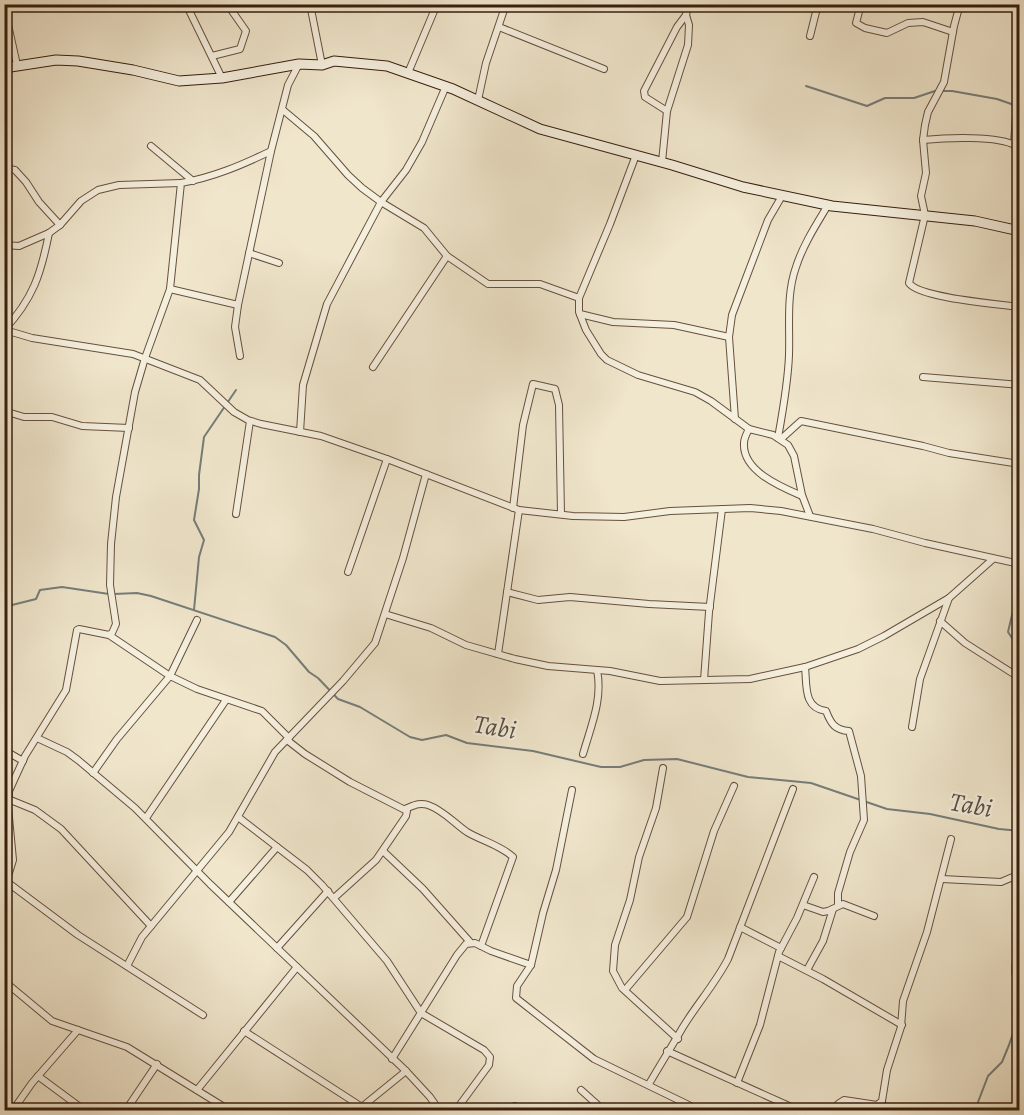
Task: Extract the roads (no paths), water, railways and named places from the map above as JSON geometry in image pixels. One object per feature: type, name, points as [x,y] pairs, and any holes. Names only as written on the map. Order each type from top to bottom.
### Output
[{"type":"street","points":[[186,4],[222,78]]},
{"type":"street","points":[[212,56],[240,49],[246,32],[232,11],[231,4]]},
{"type":"street","points":[[310,4],[322,65]]},
{"type":"street","points":[[408,72],[437,4]]},
{"type":"street","points":[[478,100],[486,63],[506,4]]},
{"type":"street","points":[[667,111],[647,100],[644,91],[677,27],[686,15],[688,4]]},
{"type":"street","points":[[810,36],[816,12],[821,4]]},
{"type":"street","points":[[861,4],[856,24],[865,28],[887,33],[914,22],[923,22],[953,32]]},
{"type":"street","points":[[960,4],[944,82],[928,112],[923,140],[926,173],[921,196],[925,215],[909,283],[932,295],[1020,308]]},
{"type":"street","points":[[662,162],[667,111],[688,45],[689,25],[686,15]]},
{"type":"street","points":[[4,26],[9,29],[17,65]]},
{"type":"street","points":[[499,27],[604,69]]},
{"type":"street","points":[[4,68],[56,60],[78,61],[133,70],[178,81],[222,78],[299,64],[322,65],[334,61],[366,63],[408,72],[446,86],[540,129],[662,162],[742,187],[782,196],[828,205],[995,224],[1019,231],[1020,203]]},
{"type":"street","points":[[1014,144],[1020,60]]},
{"type":"street","points":[[240,356],[235,327],[238,305],[271,151],[288,85],[299,64]]},
{"type":"street","points":[[300,432],[303,385],[327,304],[381,202],[406,171],[422,142],[446,86]]},
{"type":"street","points":[[283,110],[314,136],[348,175],[381,202],[424,228],[447,256],[488,284],[540,284],[579,298]]},
{"type":"street","points":[[923,140],[949,138],[1006,141],[1014,144],[1020,153]]},
{"type":"street","points":[[151,146],[194,181]]},
{"type":"street","points":[[4,245],[19,246],[49,233],[60,225],[81,201],[98,190],[119,185],[194,181],[238,167],[271,151]]},
{"type":"street","points":[[636,155],[579,298],[580,314],[586,330],[607,360],[638,375],[688,389],[711,401],[749,429],[779,438],[792,450],[802,496],[810,516]]},
{"type":"street","points":[[4,168],[15,170],[60,225]]},
{"type":"street","points":[[109,635],[116,624],[110,585],[116,497],[145,358],[170,289],[182,183]]},
{"type":"street","points":[[735,419],[729,337],[732,315],[768,220],[782,196]]},
{"type":"street","points":[[779,438],[789,357],[789,300],[795,267],[811,231],[828,205]]},
{"type":"street","points":[[49,233],[39,279],[20,312],[5,330],[32,338],[133,354],[145,358],[200,380],[234,412],[250,421],[321,436],[516,509],[624,517],[661,511],[750,508],[781,511],[873,529],[1020,564]]},
{"type":"street","points":[[249,253],[279,263]]},
{"type":"street","points":[[374,367],[447,256]]},
{"type":"street","points":[[170,289],[238,305]]},
{"type":"street","points":[[580,314],[613,322],[674,325],[729,337]]},
{"type":"street","points":[[923,377],[1020,385]]},
{"type":"street","points":[[498,654],[507,592],[523,426],[533,384],[555,389],[559,405],[561,514]]},
{"type":"street","points":[[723,410],[735,401]]},
{"type":"street","points":[[4,411],[30,418],[52,417],[82,426],[129,428]]},
{"type":"street","points":[[236,514],[250,421]]},
{"type":"street","points":[[779,438],[801,421],[949,453],[1020,464]]},
{"type":"street","points":[[749,429],[744,442],[746,455],[754,468],[775,483],[802,496]]},
{"type":"street","points":[[348,572],[387,459]]},
{"type":"street","points":[[127,966],[132,954],[151,926],[215,851],[238,817],[269,761],[375,644],[426,474]]},
{"type":"street","points":[[704,680],[722,509]]},
{"type":"street","points":[[385,614],[431,628],[466,645],[548,666],[597,670],[660,681],[750,679],[805,667],[858,649],[949,598],[993,559]]},
{"type":"street","points":[[507,592],[538,600],[570,597],[710,607]]},
{"type":"street","points":[[912,727],[920,679],[949,598]]},
{"type":"street","points":[[93,773],[117,739],[170,676],[197,620]]},
{"type":"street","points":[[940,621],[965,643],[1020,678]]},
{"type":"street","points":[[203,1015],[6,886],[13,860],[8,799],[12,782],[22,761],[66,690],[79,629],[109,635],[170,676],[213,696],[249,705],[262,711],[288,739],[350,782],[405,809],[417,804],[426,804],[435,808],[468,832],[513,857],[481,946]]},
{"type":"street","points":[[805,667],[808,701],[812,707],[826,711],[831,724],[841,730],[849,731],[854,743],[864,795],[862,805],[864,820],[850,852],[836,907],[823,941],[807,970]]},
{"type":"street","points":[[583,754],[596,710],[600,686],[597,670]]},
{"type":"street","points":[[146,818],[226,700]]},
{"type":"street","points":[[37,738],[67,752],[146,818],[197,871],[406,1071],[439,1110]]},
{"type":"street","points":[[4,750],[22,761]]},
{"type":"street","points":[[663,768],[656,808],[639,857],[630,900],[615,945],[613,971],[615,978],[625,990],[678,1039]]},
{"type":"street","points":[[625,990],[687,917],[714,831],[734,786]]},
{"type":"street","points":[[648,1084],[678,1039],[683,1027],[720,975],[793,789]]},
{"type":"street","points":[[572,790],[556,870],[531,965],[517,986],[515,995],[521,1004],[594,1059],[699,1110]]},
{"type":"street","points":[[8,799],[35,810],[60,829],[151,926]]},
{"type":"street","points":[[334,898],[376,860],[406,816],[405,809]]},
{"type":"street","points":[[238,817],[307,870],[328,891],[387,961],[421,1013],[484,1050],[490,1057],[484,1074],[456,1110]]},
{"type":"street","points":[[879,1104],[887,1070],[902,1025],[905,995],[927,932],[951,839]]},
{"type":"street","points":[[229,902],[277,847]]},
{"type":"street","points":[[383,851],[423,889],[470,942],[531,965]]},
{"type":"street","points":[[942,879],[1001,882],[1020,874]]},
{"type":"street","points":[[737,1083],[760,1025],[778,956],[814,877]]},
{"type":"street","points":[[278,948],[328,891]]},
{"type":"street","points":[[803,905],[823,912],[847,905],[874,916]]},
{"type":"street","points":[[740,927],[781,948]]},
{"type":"street","points":[[393,1059],[457,956],[470,942]]},
{"type":"street","points":[[778,956],[807,970],[902,1025]]},
{"type":"street","points":[[197,1090],[297,966]]},
{"type":"street","points":[[4,981],[52,1021],[127,1047],[229,1110]]},
{"type":"street","points":[[14,1110],[38,1076],[78,1030]]},
{"type":"street","points":[[244,1031],[360,1109],[406,1071]]},
{"type":"street","points":[[668,1051],[798,1110]]},
{"type":"street","points":[[126,1110],[157,1064]]},
{"type":"street","points":[[38,1076],[84,1110]]},
{"type":"street","points":[[581,1090],[600,1107],[598,1110]]},
{"type":"street","points":[[836,1110],[838,1104],[844,1100],[870,1105],[879,1104],[895,1110]]},
{"type":"street","points":[[504,1110],[515,1106],[523,1110]]},
{"type":"waterway","points":[[806,86],[867,106],[885,98],[914,98],[935,91],[952,91],[997,99],[1017,106]]},
{"type":"waterway","points":[[194,610],[199,557],[204,540],[194,520],[204,437],[236,390]]},
{"type":"waterway","name":"Tabi","points":[[4,607],[36,599],[40,590],[62,587],[109,594]]},
{"type":"waterway","name":"Tabi","points":[[114,594],[137,593],[151,596],[275,637],[286,645],[309,672],[338,699],[360,707],[410,737],[422,740],[446,735],[467,743],[533,751],[601,767],[620,767],[644,760],[677,759],[748,777],[811,783],[887,809],[930,814],[999,829],[1020,831]]},
{"type":"waterway","points":[[1020,597],[1013,611],[1008,632],[1020,650]]},
{"type":"waterway","points":[[1020,834],[1016,845],[1014,866],[1018,905],[1012,971],[1020,993]]},
{"type":"waterway","points":[[975,1110],[988,1076],[1002,1062],[1020,1013]]}]
